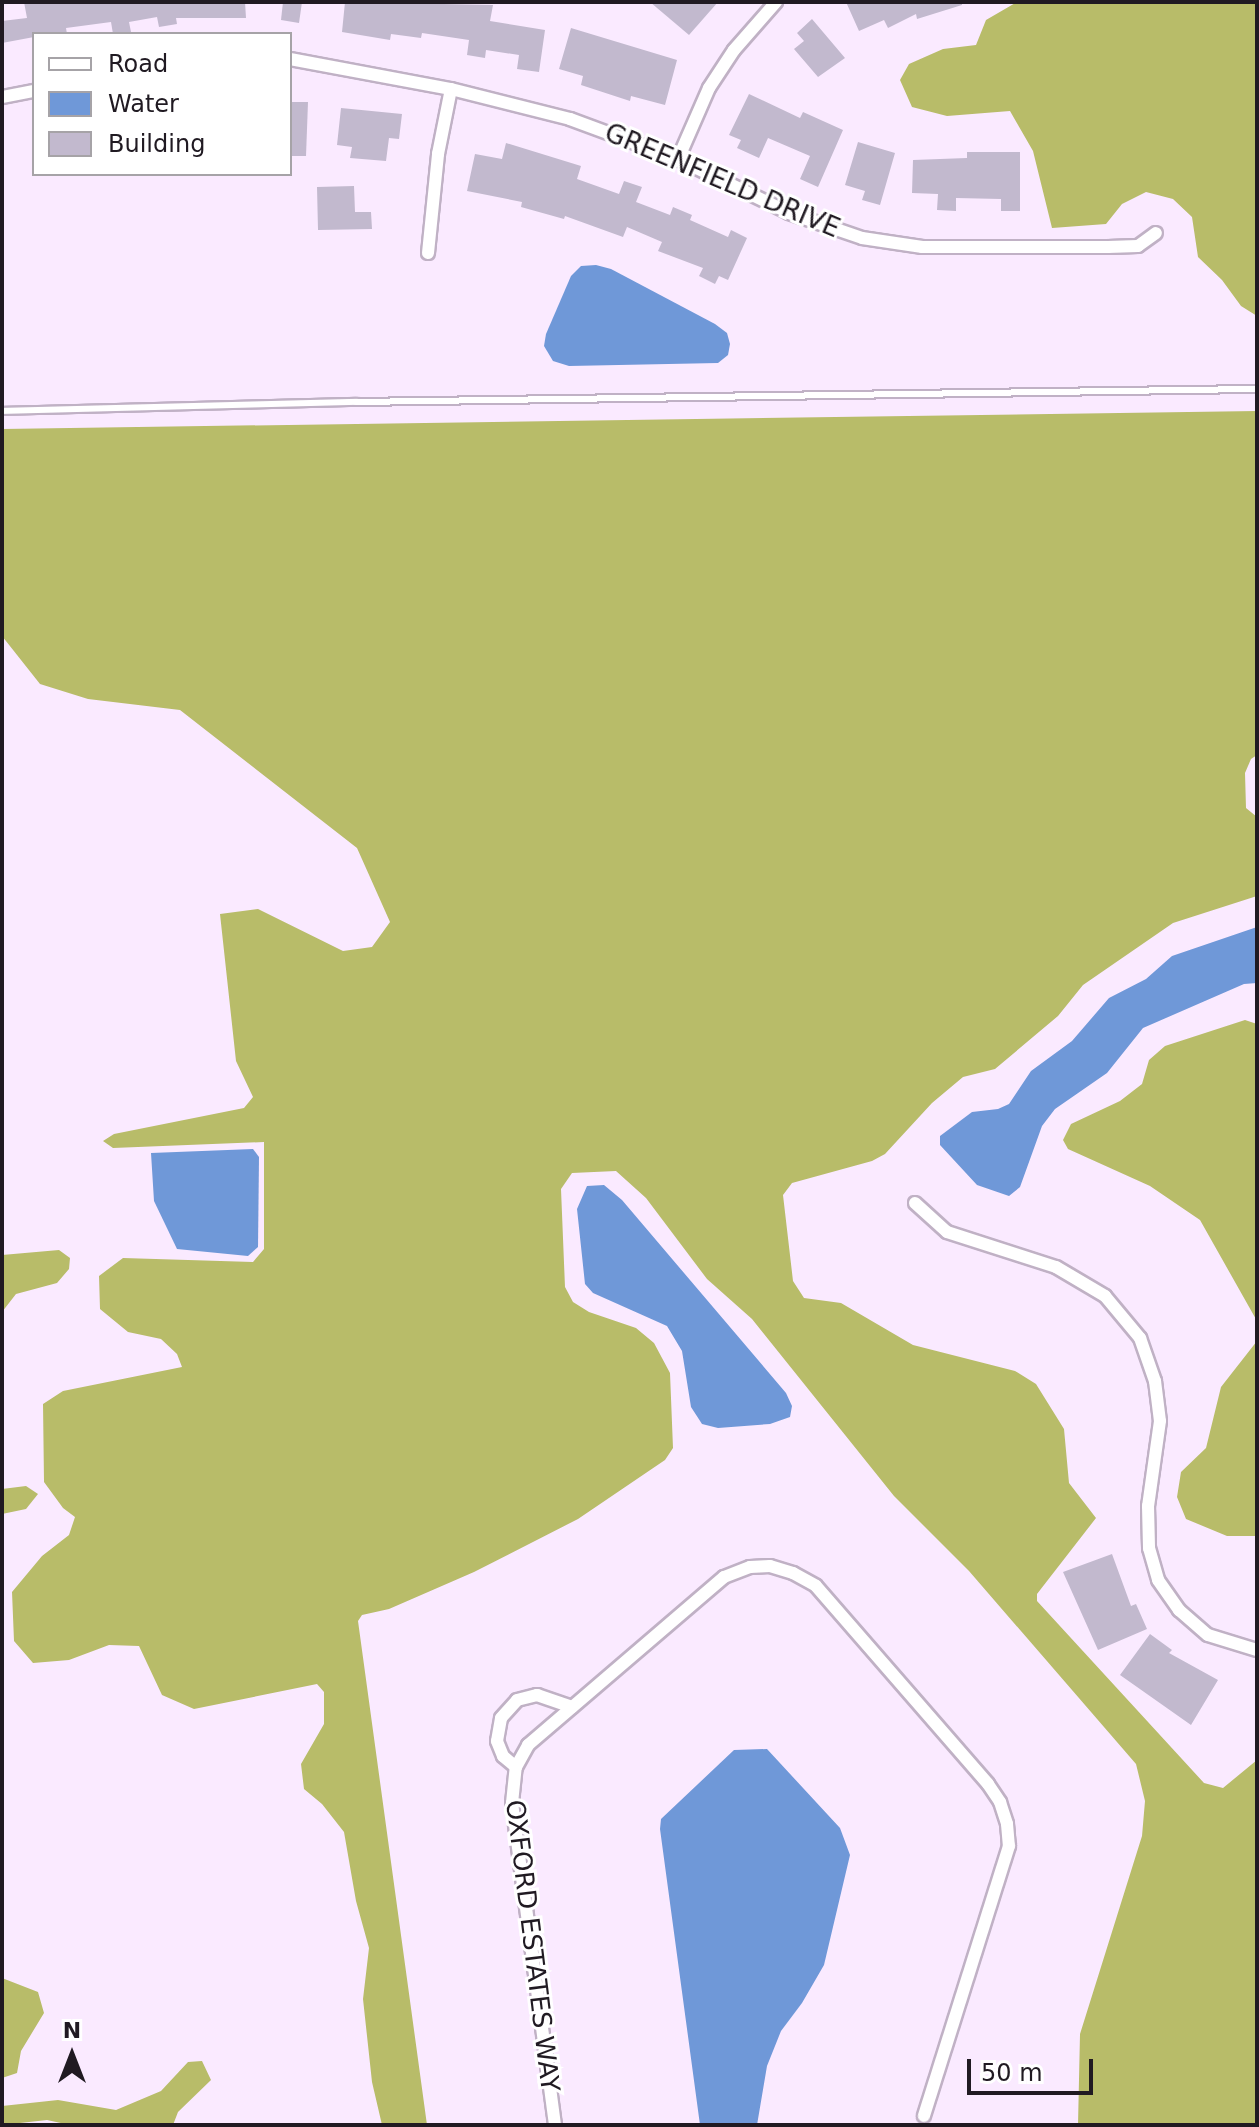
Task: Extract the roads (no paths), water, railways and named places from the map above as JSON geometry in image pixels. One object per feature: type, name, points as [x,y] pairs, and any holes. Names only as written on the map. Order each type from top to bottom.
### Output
[{"type":"street","points":[[678,159],[709,88],[734,50],[776,2]]},
{"type":"street","name":"GREENFIELD DRIVE","points":[[292,59],[451,89],[570,119],[678,159],[789,213],[832,230],[892,244],[922,247],[1138,246],[1156,233]]},
{"type":"street","points":[[428,253],[438,154],[451,89]]},
{"type":"street","points":[[2,97],[32,91]]},
{"type":"street","points":[[915,1203],[947,1232],[1056,1267],[1105,1296],[1140,1338],[1155,1381],[1160,1421],[1148,1506],[1149,1548],[1158,1580],[1179,1610],[1208,1635],[1257,1650]]},
{"type":"street","name":"OXFORD ESTATES WAY","points":[[555,2125],[512,1803],[516,1767],[528,1745],[724,1577],[750,1567],[770,1566],[793,1573],[816,1586],[988,1784],[1000,1802],[1009,1846],[924,2116]]},
{"type":"street","name":"OXFORD ESTATES WAY","points":[[516,1767],[503,1756],[497,1741],[501,1718],[517,1700],[537,1695],[572,1707]]},
{"type":"lane","points":[[2,411],[356,402],[1257,389]]},
{"type":"water","points":[[596,265],[611,269],[715,324],[727,333],[730,344],[728,355],[718,363],[569,366],[553,361],[544,346],[546,334],[571,276],[581,266]]},
{"type":"water","points":[[1257,927],[1257,983],[1244,984],[1143,1028],[1107,1073],[1055,1109],[1042,1126],[1020,1187],[1009,1196],[977,1185],[940,1145],[940,1136],[972,1112],[998,1109],[1009,1104],[1031,1071],[1072,1041],[1109,998],[1146,979],[1172,956]]},
{"type":"water","points":[[253,1149],[259,1157],[258,1247],[248,1256],[177,1249],[154,1201],[151,1153]]},
{"type":"water","points":[[604,1185],[622,1200],[786,1393],[792,1406],[790,1417],[770,1424],[718,1428],[702,1424],[691,1407],[682,1351],[667,1326],[593,1293],[585,1284],[577,1209],[587,1186]]},
{"type":"water","points":[[767,1749],[840,1828],[850,1855],[824,1965],[781,2031],[767,2066],[757,2125],[700,2125],[661,1819],[734,1750]]}]
